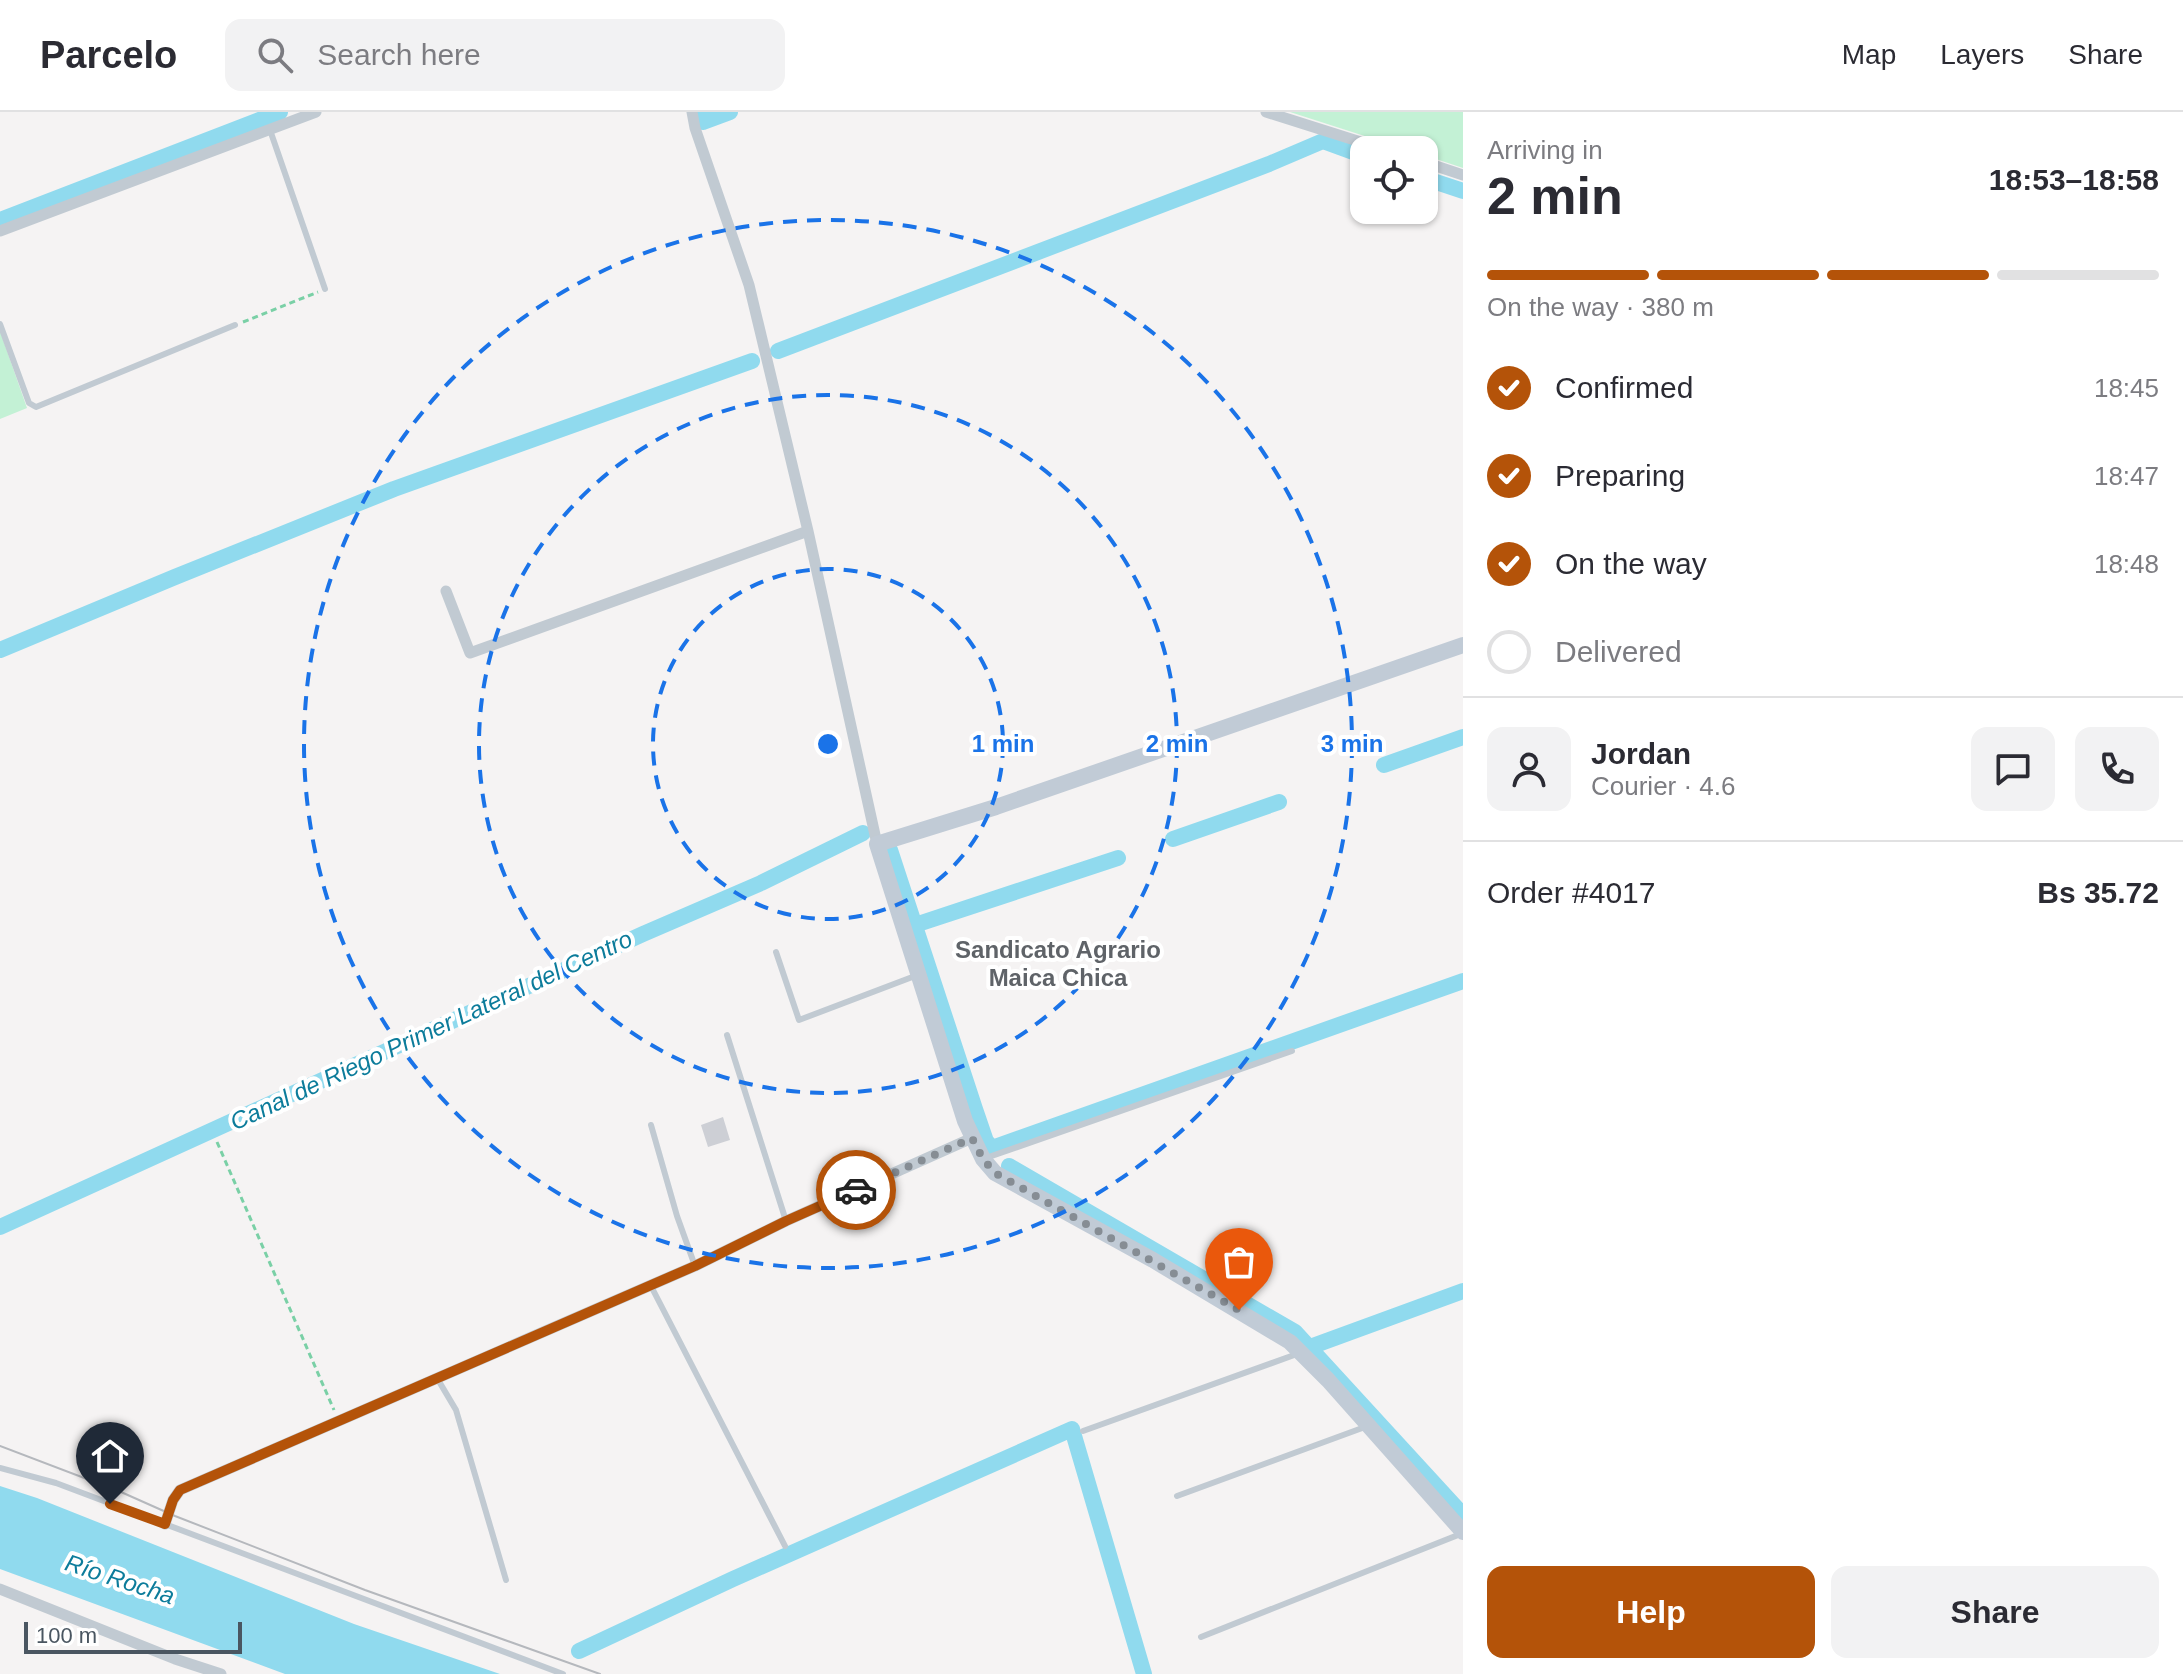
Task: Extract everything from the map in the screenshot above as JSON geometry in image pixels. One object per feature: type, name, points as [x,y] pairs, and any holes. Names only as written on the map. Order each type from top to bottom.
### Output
[{"type":"street","points":[[0,231],[316,112]]},
{"type":"street","points":[[692,112],[749,285],[808,531],[877,844],[972,1138],[983,1159],[995,1173],[1013,1184],[1153,1260],[1290,1342],[1463,1533]]},
{"type":"street","points":[[1266,112],[1350,139]]},
{"type":"street","points":[[1438,167],[1463,175]]},
{"type":"street","points":[[446,591],[470,653],[808,531]]},
{"type":"street","points":[[877,844],[996,807],[1463,645]]},
{"type":"street","points":[[165,1524],[180,1490],[695,1266],[786,1221],[972,1138]]},
{"type":"street","points":[[0,1589],[175,1659],[221,1674]]},
{"type":"lane","points":[[270,130],[325,289]]},
{"type":"lane","points":[[0,324],[29,403],[36,407],[235,325]]},
{"type":"lane","points":[[776,952],[799,1020],[919,974]]},
{"type":"lane","points":[[727,1035],[786,1221]]},
{"type":"lane","points":[[983,1159],[1292,1051]]},
{"type":"lane","points":[[651,1125],[695,1266]]},
{"type":"lane","points":[[650,1284],[785,1546]]},
{"type":"lane","points":[[1083,1431],[1301,1352]]},
{"type":"lane","points":[[437,1378],[456,1410],[506,1580]]},
{"type":"lane","points":[[1177,1496],[1368,1425]]},
{"type":"lane","points":[[0,1468],[56,1483],[563,1674]]},
{"type":"lane","points":[[1201,1637],[1463,1533]]},
{"type":"path","points":[[235,325],[325,289]]},
{"type":"path","points":[[217,1142],[339,1421]]},
{"type":"green space","points":[[1290,112],[1463,112],[1463,168],[1438,160],[1438,136],[1365,136]]},
{"type":"green space","points":[[0,331],[27,408],[0,419]]},
{"type":"water","name":"Río Rocha","points":[[0,1486],[354,1624],[500,1674],[285,1674],[0,1569]]},
{"type":"building","points":[[723,1117],[730,1140],[708,1147],[701,1125]]},
{"type":"waterway","points":[[0,220],[280,112]]},
{"type":"waterway","points":[[701,112],[703,122],[730,112]]},
{"type":"waterway","points":[[778,351],[1323,141],[1350,151]]},
{"type":"waterway","points":[[1438,183],[1463,191]]},
{"type":"waterway","points":[[0,650],[394,489],[752,361]]},
{"type":"waterway","points":[[1384,765],[1463,737]]},
{"type":"waterway","points":[[1173,839],[1279,802]]},
{"type":"waterway","name":"Canal de Riego Primer Lateral del Centro","points":[[0,1227],[761,883],[863,833]]},
{"type":"waterway","points":[[890,850],[975,1109],[986,1141],[992,1148],[1463,981]]},
{"type":"waterway","points":[[915,925],[1118,858]]},
{"type":"waterway","name":"Canal de Riego Primer Lateral del Centro","points":[[1009,1166],[1295,1332],[1463,1515]]},
{"type":"waterway","points":[[1310,1347],[1463,1291]]},
{"type":"waterway","points":[[579,1651],[733,1579],[1072,1429],[1144,1674]]},
{"type":"tram line","points":[[0,1446],[365,1590],[600,1674]]},
{"type":"way so far","points":[[856,1190],[972,1138],[995,1173],[1239,1310]]},
{"type":"district","name":"Sandicato Agrario Maica Chica","points":[[1058,963]]},
{"type":"route","points":[[110,1504],[165,1524],[180,1490],[695,1266],[856,1190]]}]
